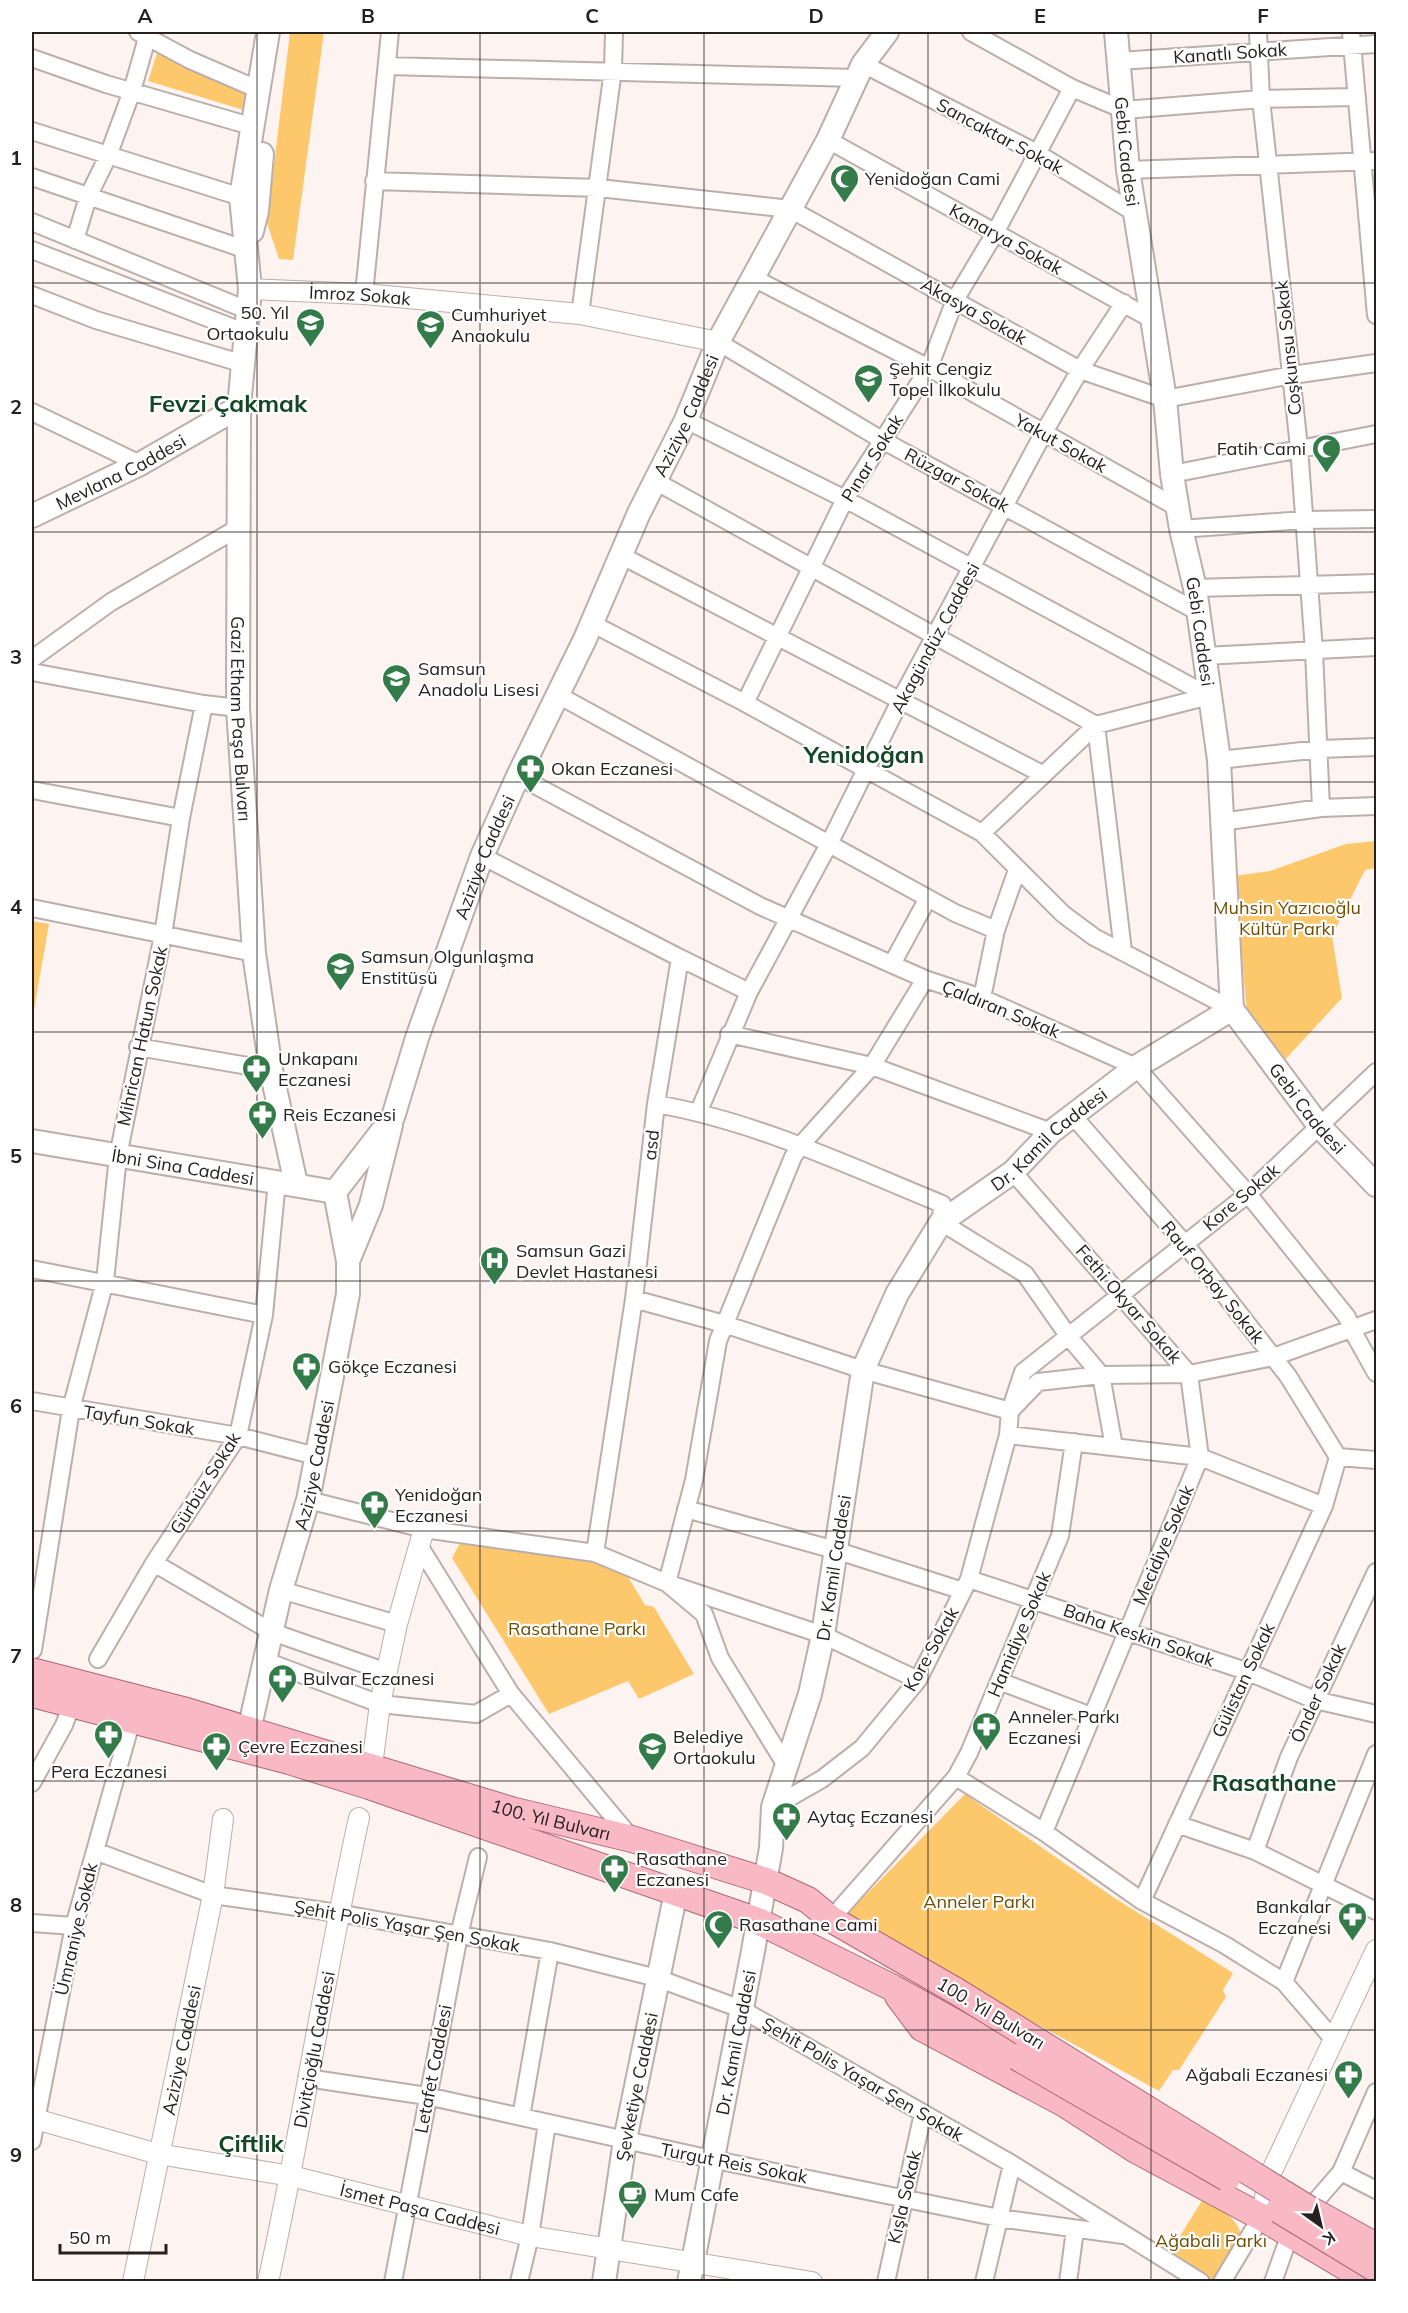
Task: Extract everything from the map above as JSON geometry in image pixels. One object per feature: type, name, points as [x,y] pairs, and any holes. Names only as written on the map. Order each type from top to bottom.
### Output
[{"type":"main road","name":"Gazi Etham Paşa Bulvarı","points":[[268,32],[241,197],[247,250],[247,310],[240,407],[238,708],[254,953],[286,1183]]},
{"type":"main road","points":[[247,250],[257,211],[277,32]]},
{"type":"main road","name":"Aziziye Caddesi","points":[[249,1730],[281,1590],[308,1500],[348,1294],[348,1261],[336,1192],[393,1117],[417,1038],[482,856],[655,481],[686,420],[718,342],[828,140],[859,71],[887,32]]},
{"type":"main road","name":"Gebi Caddesi","points":[[1116,32],[1128,170],[1165,399],[1180,519],[1195,588],[1219,760],[1232,1009],[1320,1127],[1377,1185]]},
{"type":"main road","name":"Mevlana Caddesi","points":[[32,516],[140,464],[240,407]]},
{"type":"main road","name":"Dr. Kamil Caddesi","points":[[690,2272],[759,1921],[771,1848],[773,1807],[810,1694],[823,1635],[863,1370],[897,1294],[941,1222],[1013,1172],[1051,1132],[1074,1117],[1136,1067],[1232,1009]]},
{"type":"main road","points":[[348,1261],[371,1205],[393,1117]]},
{"type":"main road","name":"İbni Sina Caddesi","points":[[32,1142],[336,1192]]},
{"type":"main road","name":"100. Yıl Bulvarı","points":[[32,1656],[183,1710],[511,1810],[632,1839],[766,1881],[808,1900],[831,1919],[956,1991],[1309,2210],[1377,2246]]},
{"type":"main road","name":"100. Yıl Bulvarı","points":[[32,1694],[289,1761],[369,1786],[759,1921],[893,1988],[1017,2057],[1246,2189],[1377,2269]]},
{"type":"main road","name":"Şevketiye Caddesi","points":[[604,2282],[625,2140],[676,1892]]},
{"type":"main road","points":[[893,1988],[922,2028],[1065,2104],[1136,2150],[1261,2217],[1371,2282]]},
{"type":"street","points":[[364,294],[390,32]]},
{"type":"street","points":[[580,314],[614,70],[614,32]]},
{"type":"street","points":[[971,32],[1072,88],[1124,110],[1261,99],[1357,97]]},
{"type":"street","name":"Coşkunsu Sokak","points":[[1258,32],[1261,99],[1299,447],[1320,749],[1321,808]]},
{"type":"street","points":[[75,240],[88,197],[108,156],[132,91],[142,35],[257,89]]},
{"type":"street","points":[[1352,38],[1357,97],[1369,160],[1377,315]]},
{"type":"street","name":"Kanatlı Sokak","points":[[1119,61],[1259,51],[1352,38],[1377,44]]},
{"type":"street","points":[[32,58],[132,91],[254,126]]},
{"type":"street","points":[[387,66],[859,71]]},
{"type":"street","name":"Sancaktar Sokak","points":[[859,71],[1037,153],[1135,213]]},
{"type":"street","name":"Pınar Sokak","points":[[745,703],[845,499],[929,368],[955,300],[995,233],[1072,88]]},
{"type":"street","points":[[32,131],[241,197]]},
{"type":"street","name":"Kanarya Sokak","points":[[828,140],[1153,321]]},
{"type":"street","points":[[1128,170],[1369,160]]},
{"type":"street","points":[[32,177],[247,250]]},
{"type":"street","points":[[374,181],[599,188],[790,209]]},
{"type":"street","name":"Akasya Sokak","points":[[790,209],[1080,370],[1165,399]]},
{"type":"street","points":[[32,222],[247,310]]},
{"type":"street","points":[[32,250],[247,310]]},
{"type":"street","name":"Yakut Sokak","points":[[753,278],[929,368],[1043,434],[1180,519]]},
{"type":"street","name":"İmroz Sokak","points":[[247,310],[364,294],[580,314],[718,342]]},
{"type":"street","points":[[32,295],[96,320],[244,364]]},
{"type":"street","name":"Akagündüz Caddesi","points":[[699,1112],[729,1034],[749,992],[830,844],[901,699],[973,569],[1004,505],[1043,434],[1080,370],[1124,303]]},
{"type":"street","name":"Rüzgar Sokak","points":[[718,342],[882,440],[1198,612]]},
{"type":"street","points":[[1165,399],[1292,375],[1377,363]]},
{"type":"street","points":[[32,412],[140,464]]},
{"type":"street","points":[[686,420],[845,499],[1209,696]]},
{"type":"street","points":[[1173,474],[1299,447],[1377,434]]},
{"type":"street","points":[[655,481],[813,566],[1096,725]]},
{"type":"street","points":[[1180,519],[1377,519]]},
{"type":"street","points":[[32,659],[111,603],[238,528]]},
{"type":"street","points":[[622,556],[1042,774]]},
{"type":"street","points":[[1195,588],[1377,583]]},
{"type":"street","points":[[591,623],[745,703],[865,771],[982,833],[1063,914],[1094,937],[1232,1009]]},
{"type":"street","points":[[1204,656],[1377,647]]},
{"type":"street","points":[[32,672],[204,704],[238,708]]},
{"type":"street","points":[[558,695],[928,898],[996,930]]},
{"type":"street","points":[[982,833],[1096,725],[1209,696]]},
{"type":"street","name":"Mihrican Hatun Sokak","points":[[32,1656],[71,1409],[105,1281],[118,1156],[138,1047],[163,935],[181,818],[204,704]]},
{"type":"street","points":[[1096,725],[1123,951]]},
{"type":"street","points":[[1219,760],[1320,749],[1377,747]]},
{"type":"street","name":"Çaldıran Sokak","points":[[518,776],[760,906],[925,978],[982,998],[1136,1067],[1248,1194],[1347,1317],[1377,1373]]},
{"type":"street","points":[[32,790],[181,818]]},
{"type":"street","points":[[1221,822],[1321,808],[1377,806]]},
{"type":"street","points":[[482,856],[749,992]]},
{"type":"street","points":[[982,998],[996,930],[1017,870]]},
{"type":"street","points":[[892,964],[928,898]]},
{"type":"street","points":[[32,908],[254,953]]},
{"type":"street","name":"asd","points":[[595,1553],[634,1299],[656,1104],[680,958]]},
{"type":"street","points":[[667,1583],[694,1480],[718,1341],[724,1324],[800,1146],[872,1066],[925,978]]},
{"type":"street","points":[[729,1034],[872,1066],[1051,1132]]},
{"type":"street","points":[[138,1047],[271,1070]]},
{"type":"street","name":"Kore Sokak","points":[[773,1807],[822,1779],[862,1748],[918,1680],[966,1585],[1008,1435],[1010,1411],[1023,1372],[1248,1194],[1377,1072]]},
{"type":"street","points":[[656,1104],[699,1112],[800,1146],[942,1204],[941,1222],[1025,1274],[1069,1337],[1101,1375],[1114,1447]]},
{"type":"street","name":"Rauf Orbay Sokak","points":[[1074,1117],[1185,1244],[1288,1376],[1338,1457]]},
{"type":"street","name":"Fethi Okyar Sokak","points":[[1013,1172],[1189,1374],[1200,1457]]},
{"type":"street","name":"Gürbüz Sokak","points":[[98,1659],[154,1563],[238,1436],[264,1315],[286,1183]]},
{"type":"street","points":[[32,1269],[105,1281],[264,1315]]},
{"type":"street","points":[[634,1299],[724,1324],[863,1370],[1010,1411],[1038,1382],[1101,1375],[1189,1374],[1273,1357],[1377,1320]]},
{"type":"street","name":"Tayfun Sokak","points":[[32,1401],[238,1436],[316,1456]]},
{"type":"street","points":[[1008,1435],[1200,1457],[1324,1506]]},
{"type":"street","name":"Hamidiye Sokak","points":[[831,1919],[956,1777],[999,1682],[1059,1536],[1074,1442]]},
{"type":"street","name":"Mecidiye Sokak","points":[[1044,1832],[1200,1457]]},
{"type":"street","points":[[1338,1457],[1377,1460]]},
{"type":"street","name":"Gülistan Sokak","points":[[1142,1901],[1324,1506],[1338,1457]]},
{"type":"street","points":[[308,1500],[422,1538],[595,1553],[667,1583],[823,1635],[918,1680]]},
{"type":"street","name":"Baha Keskin Sokak","points":[[686,1509],[966,1585],[1033,1599],[1246,1671],[1315,1700],[1377,1714]]},
{"type":"street","points":[[372,1767],[380,1704],[398,1624],[422,1538]]},
{"type":"street","points":[[422,1538],[511,1694],[632,1839]]},
{"type":"street","points":[[154,1563],[272,1632],[387,1672]]},
{"type":"street","name":"Önder Sokak","points":[[1255,1851],[1289,1757],[1377,1572]]},
{"type":"street","points":[[667,1583],[704,1614],[720,1658],[787,1767]]},
{"type":"street","points":[[281,1590],[398,1624]]},
{"type":"street","points":[[266,1661],[380,1704],[476,1714],[511,1694]]},
{"type":"street","points":[[999,1682],[1091,1716]]},
{"type":"street","points":[[32,1783],[64,1725],[72,1704]]},
{"type":"street","name":"Ümraniye Sokak","points":[[32,2141],[34,2119],[74,1926],[132,1719]]},
{"type":"street","points":[[1284,1982],[1377,1754]]},
{"type":"street","points":[[956,1777],[1044,1832],[1142,1901],[1225,1945],[1284,1982],[1334,2040]]},
{"type":"street","name":"Divitçioğlu Caddesi","points":[[268,2282],[291,2176],[338,1913],[359,1818]]},
{"type":"street","name":"Aziziye Caddesi","points":[[133,2282],[213,1895],[223,1819]]},
{"type":"street","points":[[1177,1824],[1255,1851],[1377,1911]]},
{"type":"street","name":"Şehit Polis Yaşar Şen Sokak","points":[[94,1851],[213,1895],[338,1913],[550,1951],[657,1978],[741,2009],[1012,2164],[1201,2282]]},
{"type":"street","name":"Letafet Caddesi","points":[[393,2282],[459,1935],[478,1857]]},
{"type":"street","points":[[32,1923],[74,1926]]},
{"type":"street","points":[[1222,2282],[1261,2217],[1269,2177],[1377,1950]]},
{"type":"street","points":[[520,2117],[550,1951]]},
{"type":"street","name":"Turgut Reis Sokak","points":[[307,2078],[427,2096],[711,2159],[999,2218],[1127,2236]]},
{"type":"street","points":[[1309,2210],[1341,2172],[1375,2097]]},
{"type":"street","name":"Kışla Sokak","points":[[885,2282],[924,2113]]},
{"type":"street","name":"İsmet Paşa Caddesi","points":[[34,2119],[159,2154],[291,2176],[530,2235],[610,2249],[690,2272],[812,2282]]},
{"type":"street","points":[[519,2282],[530,2235],[547,2123]]},
{"type":"street","points":[[984,2282],[1012,2164]]},
{"type":"street","points":[[1341,2172],[1377,2190]]},
{"type":"street","points":[[1068,2282],[1075,2230]]},
{"type":"street","points":[[1273,2282],[1290,2234]]},
{"type":"green space","points":[[290,32],[324,32],[293,260],[279,259],[267,223]]},
{"type":"green space","points":[[158,50],[249,92],[247,111],[148,81]]},
{"type":"green space","name":"Muhsin Yazıcıoğlu Kültür Parkı","points":[[1376,841],[1376,868],[1365,870],[1332,936],[1342,998],[1282,1063],[1247,1013],[1234,876],[1270,871],[1346,844]]},
{"type":"green space","points":[[32,921],[49,924],[32,1021]]},
{"type":"green space","name":"Rasathane Parkı","points":[[461,1541],[598,1561],[628,1577],[645,1605],[654,1607],[694,1674],[639,1699],[628,1681],[549,1714],[452,1558]]},
{"type":"green space","name":"Anneler Parkı","points":[[965,1794],[1113,1897],[1233,1973],[1223,1990],[1226,1997],[1179,2070],[1173,2070],[1159,2091],[843,1918]]},
{"type":"green space","name":"Ağabali Parkı","points":[[1203,2199],[1216,2203],[1235,2223],[1240,2232],[1240,2248],[1214,2281],[1170,2252]]},
{"type":"place","name":"Yenidoğan Cami","points":[[844,204]]},
{"type":"place","name":"50. Yıl Ortaokulu","points":[[310,348]]},
{"type":"place","name":"Cumhuriyet Anaokulu","points":[[430,350]]},
{"type":"place","name":"Şehit Cengiz Topel İlkokulu","points":[[868,404]]},
{"type":"place","name":"Fatih Cami","points":[[1327,474]]},
{"type":"place","name":"Samsun Anadolu Lisesi","points":[[397,704]]},
{"type":"place","name":"Okan Eczanesi","points":[[530,794]]},
{"type":"place","name":"Samsun Olgunlaşma Enstitüsü","points":[[340,992]]},
{"type":"place","name":"Unkapanı Eczanesi","points":[[257,1094]]},
{"type":"place","name":"Reis Eczanesi","points":[[262,1140]]},
{"type":"place","name":"Samsun Gazi Devlet Hastanesi","points":[[495,1286]]},
{"type":"place","name":"Gökçe Eczanesi","points":[[307,1392]]},
{"type":"place","name":"Yenidoğan Eczanesi","points":[[374,1530]]},
{"type":"place","name":"Bulvar Eczanesi","points":[[282,1704]]},
{"type":"place","name":"Anneler Parkı Eczanesi","points":[[987,1752]]},
{"type":"place","name":"Pera Eczanesi","points":[[109,1760]]},
{"type":"place","name":"Çevre Eczanesi","points":[[217,1772]]},
{"type":"place","name":"Belediye Ortaokulu","points":[[652,1772]]},
{"type":"place","name":"Aytaç Eczanesi","points":[[786,1842]]},
{"type":"place","name":"Rasathane Eczanesi","points":[[615,1894]]},
{"type":"place","name":"Bankalar Eczanesi","points":[[1352,1942]]},
{"type":"place","name":"Rasathane Cami","points":[[718,1950]]},
{"type":"place","name":"Ağabali Eczanesi","points":[[1349,2100]]},
{"type":"place","name":"Mum Cafe","points":[[633,2220]]},
{"type":"district","name":"Fevzi Çakmak","points":[[228,403]]},
{"type":"district","name":"Yenidoğan","points":[[864,754]]},
{"type":"district","name":"Rasathane","points":[[1274,1782]]},
{"type":"district","name":"Çiftlik","points":[[251,2143]]}]
